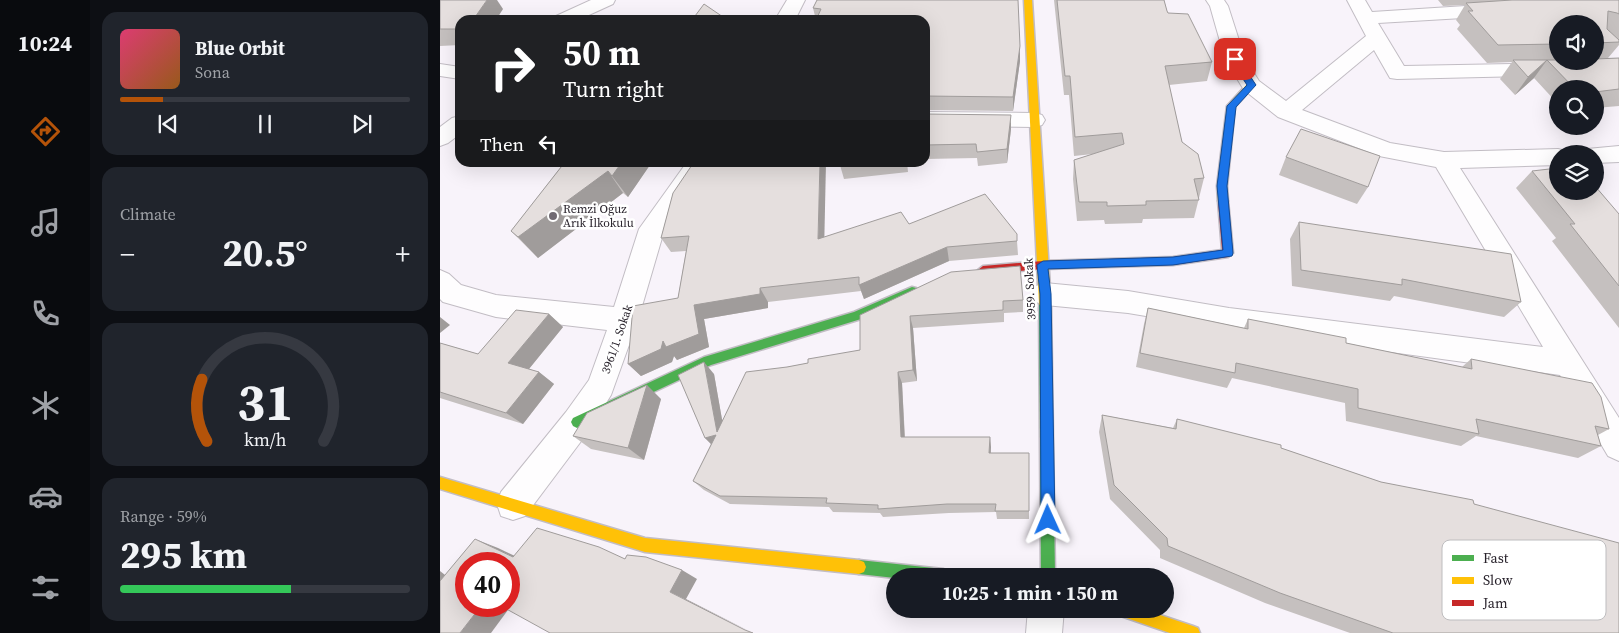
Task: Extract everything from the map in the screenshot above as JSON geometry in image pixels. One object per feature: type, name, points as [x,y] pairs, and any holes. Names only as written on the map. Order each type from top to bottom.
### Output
[{"type":"street","points":[[573,15],[604,0]]},
{"type":"street","points":[[788,15],[796,0]]},
{"type":"street","name":"3959. Sokak","points":[[1028,0],[1045,294],[1048,568]]},
{"type":"street","points":[[1215,0],[1219,6],[1235,59],[1251,85],[1286,112],[1387,150],[1444,160],[1549,157]]},
{"type":"street","points":[[1356,0],[1397,73],[1619,68]]},
{"type":"street","points":[[1366,18],[1513,9]]},
{"type":"street","points":[[1286,112],[1377,37]]},
{"type":"street","points":[[440,70],[455,72]]},
{"type":"street","points":[[968,271],[1043,265],[1173,261],[1228,253],[1222,186],[1231,106],[1251,85]]},
{"type":"street","points":[[930,119],[1034,120]]},
{"type":"street","points":[[440,138],[455,127]]},
{"type":"street","points":[[1604,155],[1619,154]]},
{"type":"street","points":[[1444,160],[1619,446]]},
{"type":"street","name":"3961/1. Sokak","points":[[513,504],[601,386],[652,229],[696,167]]},
{"type":"street","points":[[440,281],[452,294],[496,306],[624,320]]},
{"type":"street","points":[[576,422],[708,361],[857,316],[925,285]]},
{"type":"street","points":[[1045,294],[1128,302],[1229,319],[1568,363]]},
{"type":"street","points":[[440,483],[645,545],[886,570]]},
{"type":"street","points":[[1044,633],[1045,618]]},
{"type":"street","points":[[1147,618],[1193,633]]},
{"type":"building","points":[[440,0],[487,0],[476,15],[455,15],[455,29],[440,29]]},
{"type":"building","points":[[817,0],[1018,0],[1020,46],[1013,97],[930,96],[930,15],[818,15],[821,9],[813,8]]},
{"type":"building","points":[[1057,0],[1164,0],[1168,13],[1188,14],[1212,62],[1165,66],[1182,142],[1198,154],[1204,178],[1194,179],[1199,200],[1146,201],[1146,205],[1107,206],[1107,202],[1079,202],[1074,160],[1124,144],[1122,133],[1075,137],[1070,76],[1065,76]]},
{"type":"building","points":[[1512,0],[1619,0],[1619,14],[1608,11],[1607,29],[1619,42],[1604,43],[1604,15],[1549,15],[1549,44],[1498,45],[1468,11],[1473,11],[1466,3]]},
{"type":"building","points":[[704,4],[720,15],[696,15]]},
{"type":"building","points":[[1619,58],[1619,89],[1604,91],[1604,80],[1566,80],[1557,70],[1604,70],[1604,59]]},
{"type":"building","points":[[1513,60],[1547,60],[1528,77]]},
{"type":"building","points":[[930,114],[1011,115],[1007,149],[977,152],[976,144],[930,145]]},
{"type":"building","points":[[1301,129],[1380,156],[1368,187],[1286,157]]},
{"type":"building","points":[[561,167],[618,167],[612,176],[608,171],[518,237],[511,231]]},
{"type":"building","points":[[691,167],[820,167],[818,239],[901,212],[909,224],[985,194],[1017,234],[1017,241],[947,247],[859,285],[859,277],[760,288],[760,294],[694,305],[699,334],[666,347],[663,341],[661,349],[628,364],[633,306],[678,298],[689,236],[661,238],[673,193]]},
{"type":"building","points":[[1549,169],[1549,192],[1532,171]]},
{"type":"building","points":[[1604,196],[1619,214],[1619,286],[1570,224],[1575,224],[1556,200],[1604,200]]},
{"type":"building","points":[[1299,222],[1511,254],[1521,302],[1402,279],[1402,285],[1301,270]]},
{"type":"building","points":[[1020,266],[1023,300],[1003,301],[1003,310],[910,316],[913,370],[898,372],[901,437],[990,437],[989,453],[1029,453],[1029,511],[995,511],[996,504],[947,504],[878,509],[878,505],[826,503],[827,498],[720,496],[693,481],[716,435],[705,438],[678,375],[704,362],[717,432],[746,372],[808,363],[808,359],[860,350],[860,315],[951,272]]},
{"type":"building","points":[[1148,308],[1248,329],[1248,319],[1346,338],[1346,343],[1472,369],[1471,359],[1592,383],[1601,397],[1609,429],[1595,426],[1601,446],[1476,419],[1479,434],[1358,408],[1358,389],[1236,363],[1235,373],[1140,353]]},
{"type":"building","points":[[516,310],[549,314],[508,363],[539,372],[506,413],[440,392],[440,343],[478,354]]},
{"type":"building","points":[[647,385],[628,448],[573,436],[587,413]]},
{"type":"building","points":[[1102,415],[1176,429],[1177,419],[1281,445],[1281,448],[1381,482],[1473,500],[1474,504],[1619,543],[1619,633],[1393,633],[1280,593],[1168,546],[1167,538],[1114,485]]},
{"type":"building","points":[[537,528],[599,547],[625,559],[627,555],[646,557],[682,570],[670,592],[753,633],[550,633],[520,616],[520,552],[517,552]]},
{"type":"building","points":[[475,539],[502,552],[464,552]]},
{"type":"building","points":[[455,563],[455,617],[472,617],[460,633],[440,633],[440,581]]},
{"type":"traffic: fast","points":[[577,422],[708,361],[857,316],[912,291]]},
{"type":"traffic: fast","points":[[1045,304],[1048,568]]},
{"type":"traffic: fast","points":[[859,567],[886,570]]},
{"type":"traffic: slow","points":[[1028,0],[1045,304]]},
{"type":"traffic: slow","points":[[1223,201],[1222,186],[1231,106],[1251,85]]},
{"type":"traffic: slow","points":[[440,483],[645,545],[859,567]]},
{"type":"traffic: slow","points":[[1147,618],[1193,633]]},
{"type":"traffic: jam","points":[[983,270],[1043,265],[1173,261],[1228,253],[1223,201]]},
{"type":"place","name":"Remzi Oğuz Arık İlkokulu","points":[[553,216]]},
{"type":"route","points":[[1048,520],[1043,265],[1173,261],[1228,253],[1222,186],[1231,106],[1251,85],[1235,59]]}]
